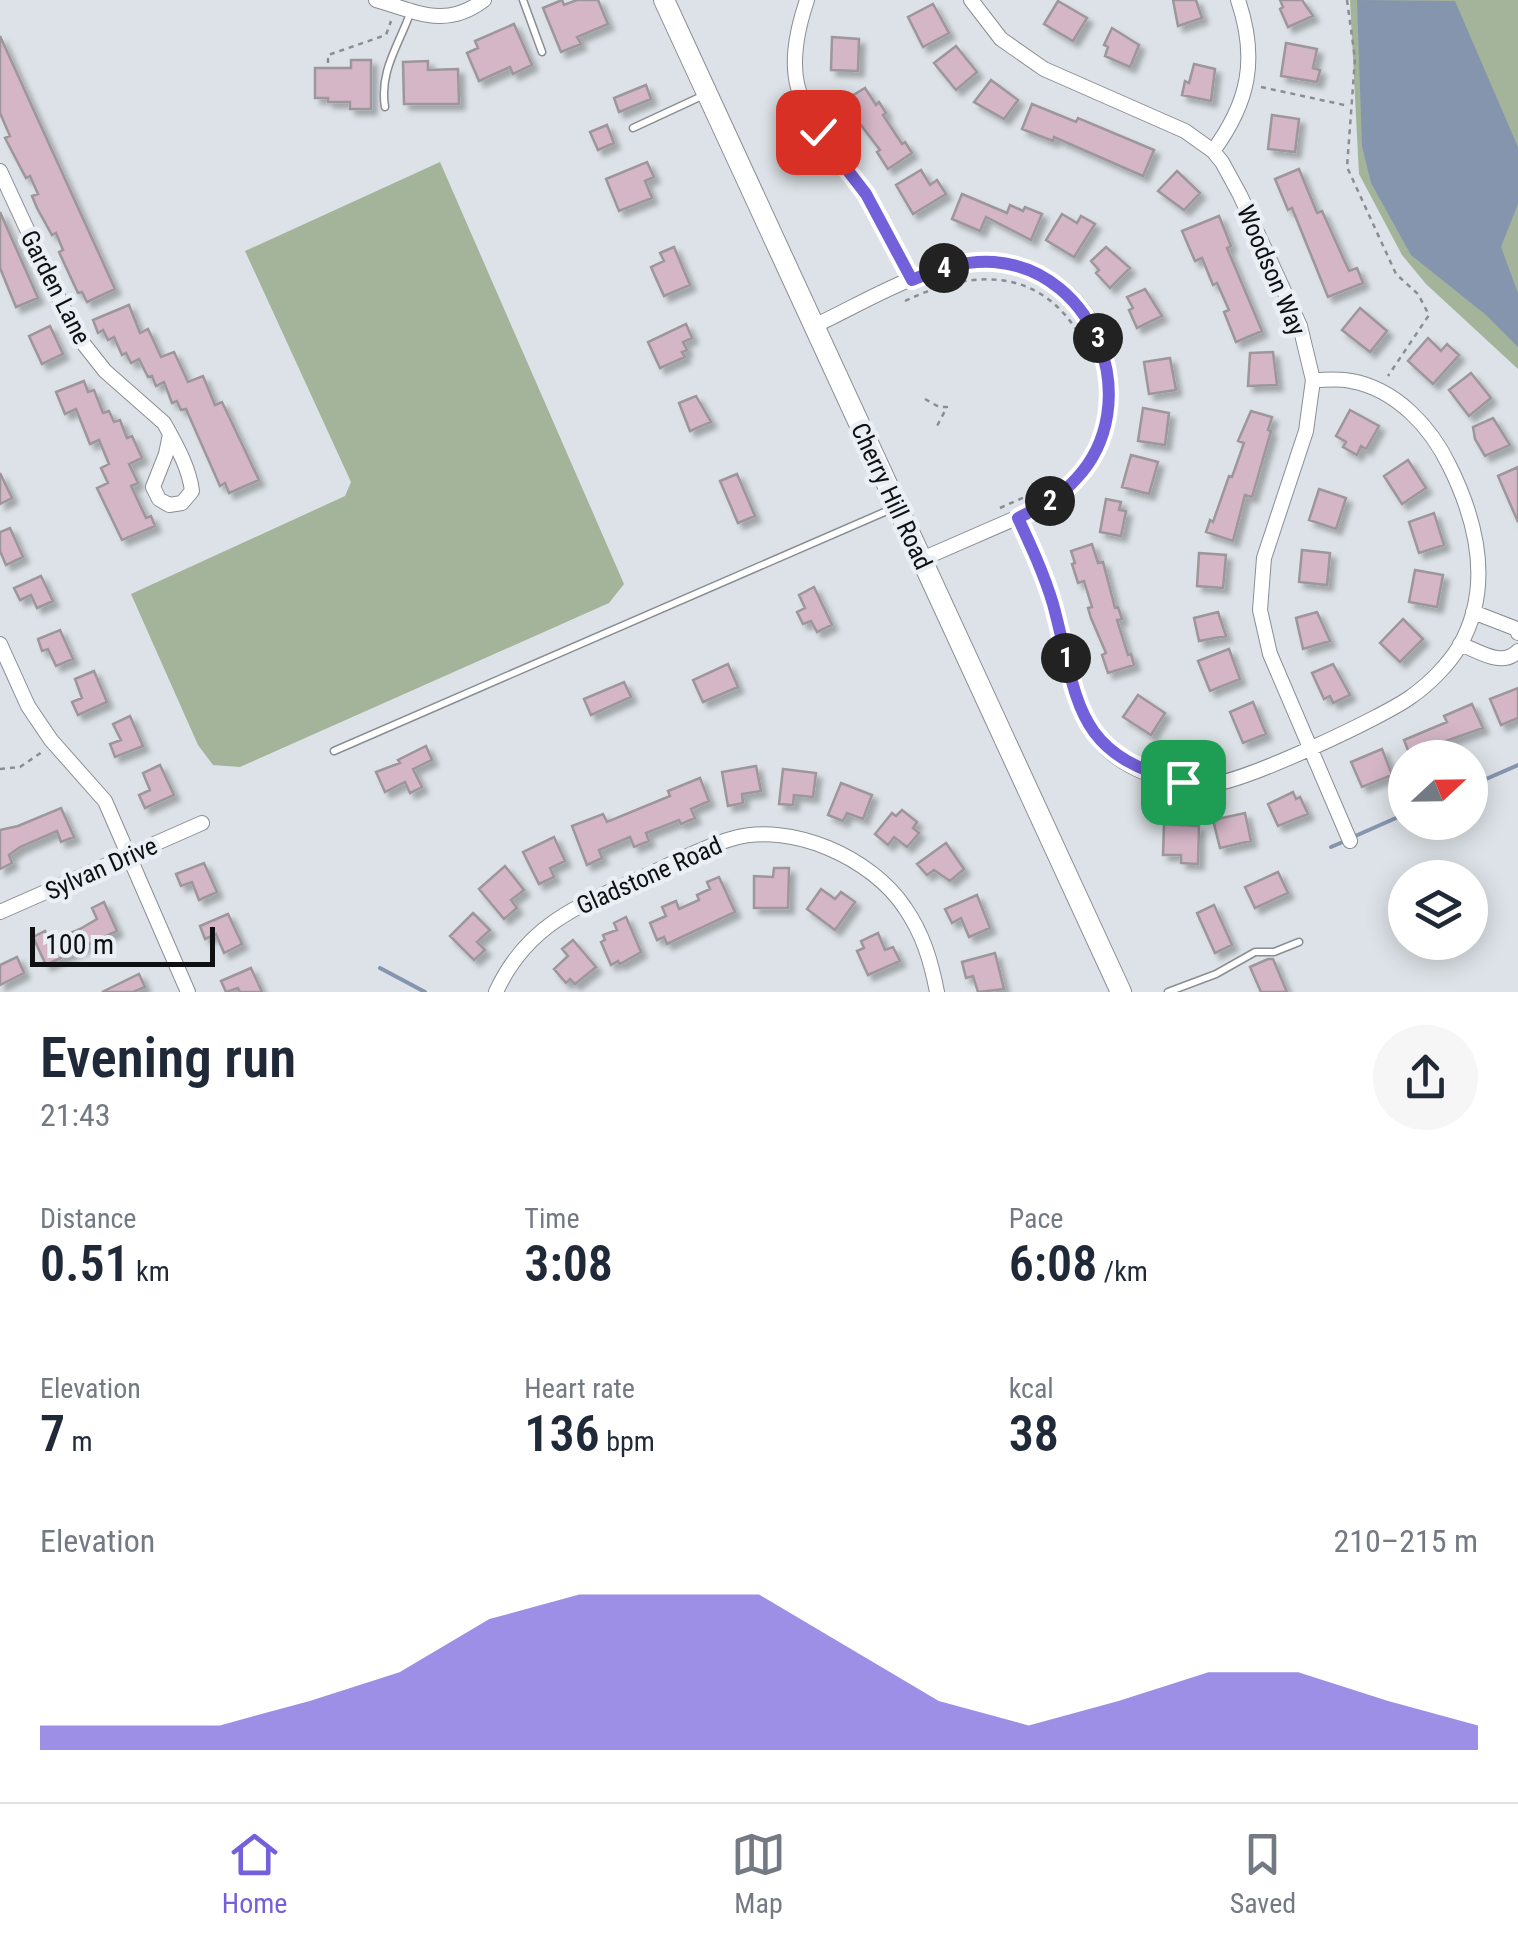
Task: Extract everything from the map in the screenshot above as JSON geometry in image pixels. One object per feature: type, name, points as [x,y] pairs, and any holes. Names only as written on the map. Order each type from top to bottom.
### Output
[{"type":"main road","name":"Cherry Hill Road","points":[[664,0],[1121,992]]},
{"type":"street","points":[[376,0],[438,18],[462,14],[484,0]]},
{"type":"street","points":[[808,0],[794,46],[800,96],[818,132],[879,216],[912,280]]},
{"type":"street","name":"Woodson Way","points":[[971,0],[1001,39],[1032,62],[1185,131],[1213,152],[1240,195],[1300,326],[1313,380],[1306,431],[1268,544],[1259,599],[1270,654],[1350,840]]},
{"type":"street","points":[[1213,152],[1235,121],[1248,84],[1247,38],[1238,0]]},
{"type":"street","name":"Garden Lane","points":[[0,171],[75,333],[105,371],[164,424],[170,434],[190,476],[192,492],[182,503],[169,505],[152,488],[170,434]]},
{"type":"street","points":[[814,326],[912,280],[965,263],[1003,264],[1032,272],[1053,284],[1078,306],[1100,341],[1107,366],[1107,417],[1098,446],[1074,482],[1018,518],[922,560]]},
{"type":"street","points":[[1018,518],[1052,602],[1078,705],[1097,738],[1119,758],[1146,773],[1213,784],[1376,718],[1411,697],[1460,644],[1472,612],[1480,556],[1475,528],[1439,445],[1411,412],[1382,392],[1351,381],[1313,380]]},
{"type":"street","points":[[1472,612],[1518,633]]},
{"type":"street","points":[[0,644],[28,706],[50,740],[105,801],[188,992]]},
{"type":"street","points":[[1460,644],[1500,660],[1518,651]]},
{"type":"street","name":"Sylvan Drive","points":[[0,912],[202,823]]},
{"type":"street","name":"Gladstone Road","points":[[496,992],[506,970],[535,935],[572,908],[734,838],[780,835],[825,846],[872,873],[904,906],[929,951],[937,992]]},
{"type":"lane","points":[[523,0],[542,52]]},
{"type":"lane","points":[[385,108],[385,69],[411,10]]},
{"type":"lane","points":[[633,128],[707,92]]},
{"type":"lane","points":[[334,752],[897,507]]},
{"type":"lane","points":[[1168,992],[1216,974],[1254,952],[1274,952],[1299,942]]},
{"type":"path","points":[[1347,0],[1354,59],[1347,168],[1396,274],[1418,294],[1430,314],[1388,376]]},
{"type":"path","points":[[328,63],[328,55],[386,35],[391,21]]},
{"type":"path","points":[[1260,87],[1350,106]]},
{"type":"path","points":[[905,301],[951,281],[978,277],[1021,284],[1050,301],[1078,330],[1087,351]]},
{"type":"path","points":[[926,398],[938,406],[948,406],[936,426]]},
{"type":"path","points":[[1000,508],[1038,491]]},
{"type":"path","points":[[0,769],[20,767],[42,752]]},
{"type":"green space","points":[[1350,0],[1518,0],[1518,369],[1426,284],[1402,255],[1359,174]]},
{"type":"green space","points":[[440,162],[624,584],[609,603],[240,767],[213,765],[198,745],[131,594],[345,496],[351,482],[245,251]]},
{"type":"water","points":[[1357,0],[1455,1],[1518,147],[1518,204],[1501,247],[1518,293],[1518,347],[1486,315],[1411,255],[1371,183],[1362,146]]},
{"type":"building","points":[[562,0],[564,5],[577,0],[598,0],[608,24],[577,37],[581,44],[561,52],[543,8]]},
{"type":"building","points":[[1173,0],[1196,0],[1202,18],[1178,26]]},
{"type":"building","points":[[1280,0],[1302,0],[1313,16],[1288,27]]},
{"type":"building","points":[[1058,1],[1087,18],[1073,41],[1044,24]]},
{"type":"building","points":[[933,4],[949,33],[923,47],[908,17]]},
{"type":"building","points":[[514,24],[532,65],[513,74],[510,67],[479,81],[467,53],[478,48],[475,41]]},
{"type":"building","points":[[1112,28],[1139,45],[1130,67],[1105,56],[1108,47],[1104,45]]},
{"type":"building","points":[[0,36],[115,289],[87,302],[82,292],[78,293],[59,252],[63,250],[56,233],[52,235],[37,208],[32,196],[38,194],[30,176],[26,178],[5,138],[10,136],[0,113]]},
{"type":"building","points":[[832,37],[859,39],[858,71],[831,70]]},
{"type":"building","points":[[1286,43],[1317,49],[1313,68],[1320,70],[1317,82],[1281,76]]},
{"type":"building","points":[[956,46],[977,72],[956,90],[934,63]]},
{"type":"building","points":[[351,60],[371,60],[371,109],[350,109],[350,102],[315,98],[315,68],[351,68]]},
{"type":"building","points":[[428,61],[428,70],[458,69],[459,104],[404,104],[403,62]]},
{"type":"building","points":[[1194,64],[1215,69],[1211,101],[1182,95]]},
{"type":"building","points":[[991,80],[1018,100],[1004,119],[974,102]]},
{"type":"building","points":[[646,85],[651,99],[619,112],[614,98]]},
{"type":"building","points":[[865,88],[876,105],[879,102],[886,113],[883,115],[912,153],[888,169],[877,152],[880,150],[851,112],[854,110],[847,99]]},
{"type":"building","points":[[1032,104],[1076,122],[1078,118],[1154,150],[1143,176],[1054,137],[1053,141],[1022,129]]},
{"type":"building","points":[[1272,115],[1299,119],[1295,152],[1268,149]]},
{"type":"building","points":[[607,125],[614,143],[598,150],[590,132]]},
{"type":"building","points":[[647,162],[654,177],[645,181],[652,198],[619,211],[606,179]]},
{"type":"building","points":[[1299,169],[1317,213],[1322,211],[1349,271],[1357,268],[1363,283],[1328,297],[1292,208],[1288,210],[1275,179]]},
{"type":"building","points":[[921,170],[930,185],[937,180],[946,194],[913,214],[896,185]]},
{"type":"building","points":[[1177,171],[1200,193],[1184,210],[1158,191]]},
{"type":"building","points":[[962,194],[1007,213],[1010,205],[1042,214],[1031,240],[986,217],[980,231],[952,219]]},
{"type":"building","points":[[0,212],[38,298],[16,307],[0,268]]},
{"type":"building","points":[[1062,214],[1077,223],[1081,216],[1095,224],[1074,257],[1046,240]]},
{"type":"building","points":[[1219,216],[1231,246],[1227,248],[1262,331],[1236,342],[1224,312],[1229,310],[1217,283],[1213,285],[1202,258],[1195,261],[1182,231]]},
{"type":"building","points":[[674,247],[690,285],[664,296],[651,267],[664,261],[660,253]]},
{"type":"building","points":[[1106,247],[1130,268],[1110,288],[1091,261]]},
{"type":"building","points":[[1145,289],[1162,316],[1137,328],[1127,297]]},
{"type":"building","points":[[129,305],[140,333],[148,329],[161,357],[174,352],[188,382],[203,376],[215,405],[222,402],[259,480],[229,493],[225,483],[220,486],[186,409],[181,410],[177,401],[172,403],[164,382],[156,386],[139,359],[131,363],[126,353],[122,355],[114,337],[108,340],[103,330],[98,333],[93,320]]},
{"type":"building","points":[[1360,308],[1387,331],[1370,352],[1342,330]]},
{"type":"building","points":[[686,324],[692,338],[683,342],[685,357],[660,368],[648,342]]},
{"type":"building","points":[[50,326],[63,354],[42,364],[29,336]]},
{"type":"building","points":[[1428,338],[1441,351],[1447,344],[1459,355],[1433,384],[1408,361]]},
{"type":"building","points":[[1273,352],[1277,385],[1248,386],[1250,353]]},
{"type":"building","points":[[1170,358],[1176,390],[1149,394],[1144,362]]},
{"type":"building","points":[[1471,373],[1491,398],[1469,416],[1449,390]]},
{"type":"building","points":[[84,381],[88,392],[94,390],[103,413],[109,411],[114,422],[120,420],[142,458],[129,464],[138,483],[131,486],[146,518],[151,516],[155,526],[122,540],[97,488],[108,483],[101,468],[109,464],[99,440],[90,444],[76,409],[65,414],[56,392]]},
{"type":"building","points":[[696,396],[711,422],[690,431],[679,403]]},
{"type":"building","points":[[1143,408],[1169,413],[1165,445],[1138,441]]},
{"type":"building","points":[[1350,410],[1379,426],[1366,449],[1361,446],[1357,455],[1343,447],[1346,442],[1336,436]]},
{"type":"building","points":[[1251,411],[1272,417],[1268,430],[1271,431],[1252,497],[1245,495],[1233,541],[1206,532],[1229,476],[1232,477],[1244,443],[1238,441]]},
{"type":"building","points":[[1493,418],[1510,445],[1485,456],[1473,427]]},
{"type":"building","points":[[1131,455],[1158,462],[1149,494],[1122,487]]},
{"type":"building","points":[[1408,460],[1426,488],[1402,504],[1384,476]]},
{"type":"building","points":[[1518,467],[1518,522],[1498,476]]},
{"type":"building","points":[[0,473],[12,498],[0,504]]},
{"type":"building","points":[[737,474],[755,516],[738,523],[720,481]]},
{"type":"building","points":[[1319,489],[1346,498],[1336,529],[1309,520]]},
{"type":"building","points":[[1106,499],[1121,502],[1119,510],[1126,511],[1121,536],[1100,532]]},
{"type":"building","points":[[1434,513],[1444,545],[1419,553],[1409,522]]},
{"type":"building","points":[[10,528],[23,557],[6,565],[0,551],[0,532]]},
{"type":"building","points":[[1092,544],[1098,563],[1103,562],[1115,608],[1118,607],[1122,619],[1117,620],[1134,665],[1108,673],[1102,655],[1106,653],[1091,618],[1088,608],[1092,607],[1084,581],[1078,583],[1072,564],[1075,563],[1071,551]]},
{"type":"building","points":[[1302,550],[1330,553],[1327,585],[1299,582]]},
{"type":"building","points":[[1199,553],[1226,555],[1223,588],[1197,586]]},
{"type":"building","points":[[1415,570],[1443,575],[1437,607],[1409,602]]},
{"type":"building","points":[[41,576],[53,601],[37,608],[31,595],[20,600],[14,588]]},
{"type":"building","points":[[814,587],[832,625],[817,632],[811,621],[803,624],[797,612],[805,608],[799,595]]},
{"type":"building","points":[[1218,612],[1226,636],[1199,641],[1194,618]]},
{"type":"building","points":[[1317,612],[1330,641],[1303,649],[1296,618]]},
{"type":"building","points":[[1403,619],[1423,639],[1400,662],[1380,643]]},
{"type":"building","points":[[60,630],[73,659],[56,666],[48,649],[42,651],[38,639]]},
{"type":"building","points":[[1229,649],[1240,679],[1210,691],[1198,661]]},
{"type":"building","points":[[728,664],[738,687],[703,702],[693,680]]},
{"type":"building","points":[[1333,664],[1350,695],[1333,703],[1330,696],[1324,699],[1312,673]]},
{"type":"building","points":[[94,671],[107,702],[78,715],[72,702],[82,698],[75,679]]},
{"type":"building","points":[[624,682],[631,697],[591,715],[584,699]]},
{"type":"building","points":[[1518,688],[1518,718],[1501,725],[1490,699]]},
{"type":"building","points":[[1138,695],[1165,713],[1151,735],[1123,717]]},
{"type":"building","points":[[1253,702],[1266,734],[1243,743],[1230,712]]},
{"type":"building","points":[[1472,704],[1483,728],[1449,740],[1404,740],[1447,722],[1444,716]]},
{"type":"building","points":[[130,716],[143,746],[115,757],[110,744],[121,740],[113,724]]},
{"type":"building","points":[[426,746],[432,760],[413,769],[422,787],[410,793],[405,782],[385,792],[376,772],[400,763],[398,760]]},
{"type":"building","points":[[1382,749],[1388,777],[1362,787],[1351,762]]},
{"type":"building","points":[[160,765],[174,795],[145,808],[139,795],[150,790],[143,773]]},
{"type":"building","points":[[756,766],[761,791],[742,794],[743,803],[728,806],[722,772]]},
{"type":"building","points":[[783,769],[816,773],[813,797],[794,795],[793,805],[779,804]]},
{"type":"building","points":[[700,778],[709,801],[691,809],[695,818],[646,833],[649,841],[634,847],[630,837],[599,850],[602,858],[587,865],[572,826],[603,814],[607,822],[670,796],[668,791]]},
{"type":"building","points":[[841,783],[872,795],[863,819],[847,813],[843,821],[828,815]]},
{"type":"building","points":[[1293,792],[1308,814],[1278,826],[1268,804]]},
{"type":"building","points":[[61,808],[74,837],[61,842],[57,831],[20,847],[9,855],[12,863],[0,869],[0,830]]},
{"type":"building","points":[[902,810],[917,822],[913,828],[919,833],[907,847],[894,837],[888,845],[875,834],[892,813],[896,816]]},
{"type":"building","points":[[1245,813],[1251,841],[1220,848],[1213,820]]},
{"type":"building","points":[[1164,824],[1199,826],[1198,864],[1181,863],[1181,855],[1163,855]]},
{"type":"building","points":[[554,837],[565,861],[550,868],[554,877],[539,884],[523,852]]},
{"type":"building","points":[[946,843],[964,869],[950,881],[934,870],[927,875],[917,864]]},
{"type":"building","points":[[204,863],[217,892],[199,900],[192,882],[181,886],[176,874]]},
{"type":"building","points":[[505,866],[524,890],[511,900],[517,908],[504,919],[479,889]]},
{"type":"building","points":[[774,868],[789,868],[788,908],[754,908],[754,876],[773,877]]},
{"type":"building","points":[[1278,872],[1288,893],[1255,908],[1245,887]]},
{"type":"building","points":[[719,877],[735,912],[667,944],[664,937],[657,940],[650,923],[666,916],[662,907],[676,901],[679,909],[699,900],[697,895],[710,889],[707,882]]},
{"type":"building","points":[[821,889],[835,899],[841,892],[855,902],[835,930],[807,909]]},
{"type":"building","points":[[977,895],[990,928],[969,937],[961,918],[952,923],[945,909]]},
{"type":"building","points":[[104,902],[117,931],[46,965],[33,937],[45,931],[50,942],[80,929],[97,919],[92,908]]},
{"type":"building","points":[[1214,905],[1232,945],[1215,953],[1197,913]]},
{"type":"building","points":[[473,913],[490,930],[477,942],[485,950],[474,960],[450,936]]},
{"type":"building","points":[[228,914],[242,944],[224,953],[216,934],[205,939],[200,926]]},
{"type":"building","points":[[626,917],[641,952],[611,965],[601,942],[605,940],[603,935],[617,930],[614,923]]},
{"type":"building","points":[[878,933],[885,950],[893,947],[900,961],[868,975],[857,951],[864,948],[861,941]]},
{"type":"building","points":[[573,940],[596,967],[575,984],[570,979],[566,983],[554,969],[568,956],[562,949]]},
{"type":"building","points":[[995,953],[1004,989],[978,992],[973,976],[966,978],[962,962]]},
{"type":"building","points":[[17,957],[24,973],[0,985],[0,965]]},
{"type":"building","points":[[1273,959],[1287,992],[1261,992],[1250,967]]},
{"type":"building","points":[[251,968],[262,992],[240,992],[238,988],[226,992],[221,981]]},
{"type":"building","points":[[139,974],[145,987],[133,992],[102,992]]},
{"type":"waterway","points":[[1488,778],[1518,765]]},
{"type":"waterway","points":[[1353,837],[1388,822]]},
{"type":"waterway","points":[[1331,847],[1345,841]]},
{"type":"waterway","points":[[380,968],[425,992]]},
{"type":"route","points":[[818,132],[866,194],[912,280],[965,263],[1003,264],[1032,272],[1053,284],[1078,306],[1093,327],[1104,356],[1109,394],[1098,446],[1074,482],[1018,518],[1052,602],[1078,705],[1097,738],[1119,758],[1146,773],[1183,782]]}]
